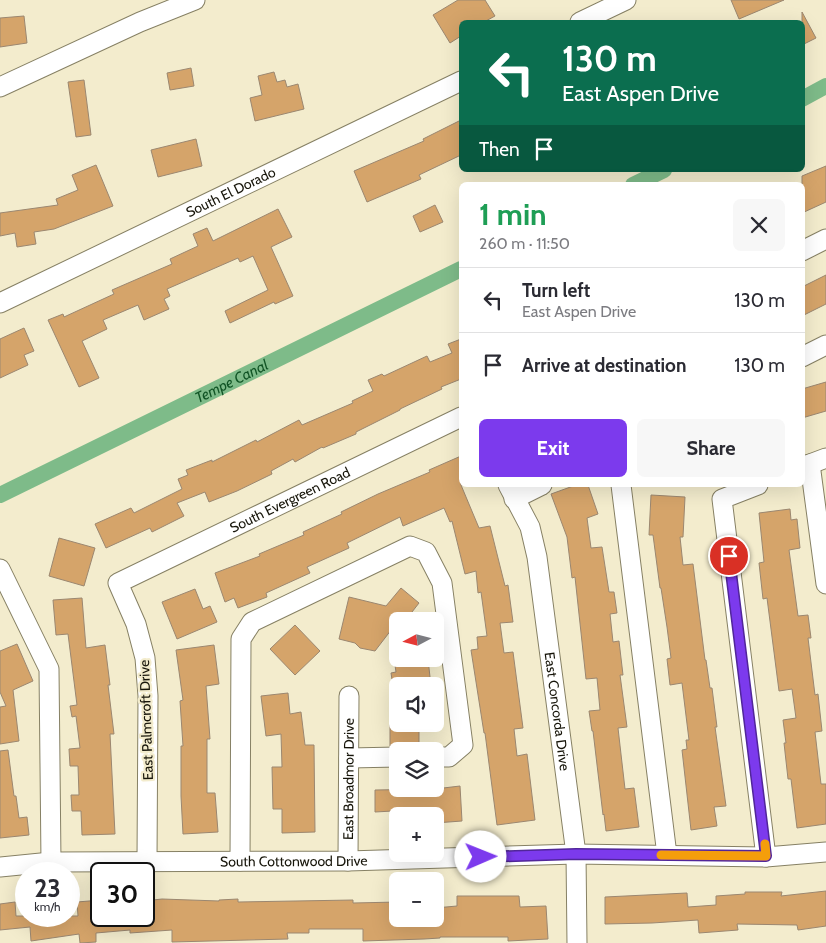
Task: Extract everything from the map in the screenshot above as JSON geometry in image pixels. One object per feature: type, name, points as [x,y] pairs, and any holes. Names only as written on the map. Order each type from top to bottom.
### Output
[{"type":"street","points":[[0,87],[132,26],[195,0]]},
{"type":"street","points":[[584,20],[626,0]]},
{"type":"street","name":"South El Dorado","points":[[0,303],[459,81]]},
{"type":"street","points":[[805,250],[826,239]]},
{"type":"street","points":[[805,355],[826,345]]},
{"type":"street","name":"South Evergreen Road","points":[[118,583],[459,418]]},
{"type":"street","points":[[813,463],[826,584]]},
{"type":"street","points":[[511,492],[533,487]]},
{"type":"street","points":[[621,487],[667,855]]},
{"type":"street","points":[[753,487],[722,499],[766,856]]},
{"type":"street","name":"East Concorda Drive","points":[[511,492],[530,527],[537,556],[576,854],[577,943]]},
{"type":"street","points":[[240,861],[241,639],[252,622],[410,546],[426,552],[442,583],[463,745],[449,757],[444,757]]},
{"type":"street","points":[[0,569],[49,669],[51,862]]},
{"type":"street","name":"East Palmcroft Drive","points":[[118,583],[136,624],[145,658],[148,696],[146,862]]},
{"type":"street","name":"East Broadmor Drive","points":[[348,860],[350,696]]},
{"type":"street","points":[[349,758],[389,757]]},
{"type":"street","name":"South Cottonwood Drive","points":[[146,862],[348,860],[576,854],[766,856],[826,852]]},
{"type":"street","name":"South Cottonwood Drive","points":[[0,867],[15,866]]},
{"type":"building","points":[[458,0],[485,0],[495,16],[488,20],[459,20],[459,37],[450,43],[433,15]]},
{"type":"building","points":[[731,0],[784,0],[739,19]]},
{"type":"building","points":[[802,12],[816,38],[805,44],[805,20],[802,20]]},
{"type":"building","points":[[24,16],[27,43],[0,47],[0,18]]},
{"type":"building","points":[[191,68],[194,86],[170,90],[167,73]]},
{"type":"building","points":[[274,72],[277,82],[285,80],[287,87],[298,84],[304,109],[255,121],[250,98],[262,95],[258,76]]},
{"type":"building","points":[[84,80],[91,135],[76,137],[68,82]]},
{"type":"building","points":[[459,121],[459,156],[419,175],[421,179],[367,202],[354,171],[424,141],[423,139]]},
{"type":"building","points":[[196,139],[202,166],[158,177],[151,150]]},
{"type":"building","points":[[96,165],[113,206],[54,229],[34,232],[36,244],[17,247],[15,233],[0,236],[0,213],[58,205],[56,199],[78,190],[72,175]]},
{"type":"building","points":[[826,166],[826,202],[805,212],[805,182],[802,182],[802,176]]},
{"type":"building","points":[[435,205],[443,222],[420,232],[413,216]]},
{"type":"building","points":[[278,209],[292,237],[271,247],[293,296],[275,304],[274,302],[230,323],[225,311],[268,290],[253,256],[240,262],[238,258],[167,289],[170,296],[164,299],[169,309],[144,320],[138,305],[103,320],[107,329],[82,341],[99,378],[79,387],[48,320],[63,314],[64,317],[114,294],[112,290],[172,264],[170,259],[198,246],[193,234],[207,228],[213,241]]},
{"type":"building","points":[[826,275],[826,304],[805,314],[805,286]]},
{"type":"building","points":[[24,328],[34,351],[24,355],[28,365],[0,378],[0,339]]},
{"type":"building","points":[[459,340],[459,380],[441,387],[442,389],[356,432],[356,434],[322,447],[295,462],[293,459],[271,471],[272,474],[237,491],[209,502],[205,492],[177,503],[184,516],[152,532],[150,528],[106,548],[95,524],[131,508],[134,513],[182,489],[178,479],[188,475],[186,470],[212,460],[212,462],[256,440],[257,442],[299,420],[302,425],[353,403],[352,401],[373,391],[368,380],[382,374],[384,376],[427,356],[430,362],[452,353],[448,344]]},
{"type":"building","points":[[826,382],[826,411],[805,417],[805,388]]},
{"type":"building","points":[[459,457],[459,487],[462,487],[479,528],[490,526],[505,586],[508,585],[513,622],[500,623],[504,653],[513,652],[523,728],[514,729],[517,756],[527,754],[535,820],[497,825],[485,733],[471,650],[478,649],[477,637],[487,636],[481,592],[478,593],[476,571],[465,574],[452,521],[450,522],[444,508],[403,526],[400,517],[347,543],[349,548],[307,567],[310,573],[266,593],[267,597],[238,608],[234,598],[225,602],[215,573],[260,556],[259,554],[304,535],[303,532],[342,514],[341,512],[430,472],[429,470]]},
{"type":"building","points":[[570,487],[589,487],[598,514],[587,518],[591,548],[602,547],[609,592],[614,592],[617,613],[610,614],[613,642],[619,641],[623,675],[620,675],[627,727],[618,728],[625,789],[634,788],[639,827],[606,831],[589,711],[600,710],[597,678],[586,679],[575,577],[572,578],[567,537],[551,494]]},
{"type":"building","points":[[651,495],[685,497],[683,537],[680,537],[683,565],[693,564],[705,660],[710,688],[712,688],[717,727],[715,727],[726,806],[714,807],[717,826],[691,830],[682,750],[687,749],[686,740],[689,740],[682,683],[670,685],[667,659],[671,658],[667,627],[653,535],[649,535]]},
{"type":"building","points":[[790,509],[791,520],[797,519],[800,548],[789,550],[798,616],[808,615],[811,638],[808,638],[815,695],[818,694],[822,731],[815,732],[821,784],[826,784],[826,824],[797,828],[791,779],[788,779],[783,720],[796,718],[792,689],[779,691],[767,598],[763,599],[759,563],[764,562],[759,513]]},
{"type":"building","points":[[59,538],[95,548],[84,586],[49,576]]},
{"type":"building","points":[[401,588],[419,603],[412,612],[389,612],[389,633],[375,651],[360,648],[355,643],[339,639],[349,597],[386,606]]},
{"type":"building","points":[[195,589],[203,609],[210,606],[217,622],[177,639],[162,602]]},
{"type":"building","points":[[82,598],[86,648],[105,645],[114,734],[110,734],[115,834],[82,835],[81,811],[72,811],[71,795],[79,795],[78,766],[70,766],[69,749],[80,748],[76,716],[72,717],[70,706],[77,705],[68,634],[56,635],[53,600]]},
{"type":"building","points":[[295,625],[320,651],[295,675],[270,649]]},
{"type":"building","points":[[17,644],[33,681],[13,690],[19,741],[0,744],[0,707],[6,706],[0,692],[0,651]]},
{"type":"building","points":[[214,645],[219,684],[206,686],[210,739],[207,739],[207,793],[215,793],[218,832],[183,834],[181,746],[183,746],[180,701],[183,700],[176,650]]},
{"type":"building","points":[[395,668],[429,668],[430,677],[392,677],[391,673],[396,672]]},
{"type":"building","points":[[288,693],[290,714],[301,712],[305,745],[314,745],[315,832],[282,833],[282,809],[273,809],[272,767],[282,767],[281,734],[266,736],[261,696]]},
{"type":"building","points":[[390,732],[419,732],[419,742],[390,742]]},
{"type":"building","points":[[8,750],[19,818],[27,817],[29,835],[0,838],[0,751]]},
{"type":"building","points":[[460,786],[462,821],[444,822],[444,807],[389,807],[389,811],[375,812],[375,790],[389,790],[389,797],[444,797],[444,788]]},
{"type":"building","points":[[826,891],[826,926],[798,930],[797,925],[737,924],[738,930],[699,933],[698,920],[605,924],[605,897],[687,893],[688,907],[716,905],[716,896],[745,894],[745,892],[782,892],[781,896]]},
{"type":"building","points":[[457,896],[519,896],[520,907],[546,906],[548,939],[508,941],[508,937],[440,937],[363,941],[363,929],[309,929],[309,933],[287,933],[288,939],[172,942],[172,930],[130,933],[130,930],[96,933],[96,942],[80,943],[79,934],[31,941],[30,927],[80,927],[80,902],[90,901],[90,927],[155,927],[155,900],[162,899],[219,901],[238,899],[238,902],[353,900],[353,903],[389,902],[389,927],[444,927],[444,907],[457,906]]},
{"type":"building","points":[[15,902],[15,927],[30,927],[0,930],[0,904]]},
{"type":"waterway","name":"Tempe Canal","points":[[805,97],[826,86]]},
{"type":"waterway","name":"Tempe Canal","points":[[639,182],[660,172]]},
{"type":"waterway","name":"Tempe Canal","points":[[0,495],[459,270]]},
{"type":"slow traffic","points":[[661,855],[766,856],[765,844]]},
{"type":"route","points":[[481,857],[576,854],[766,856],[729,556]]}]
